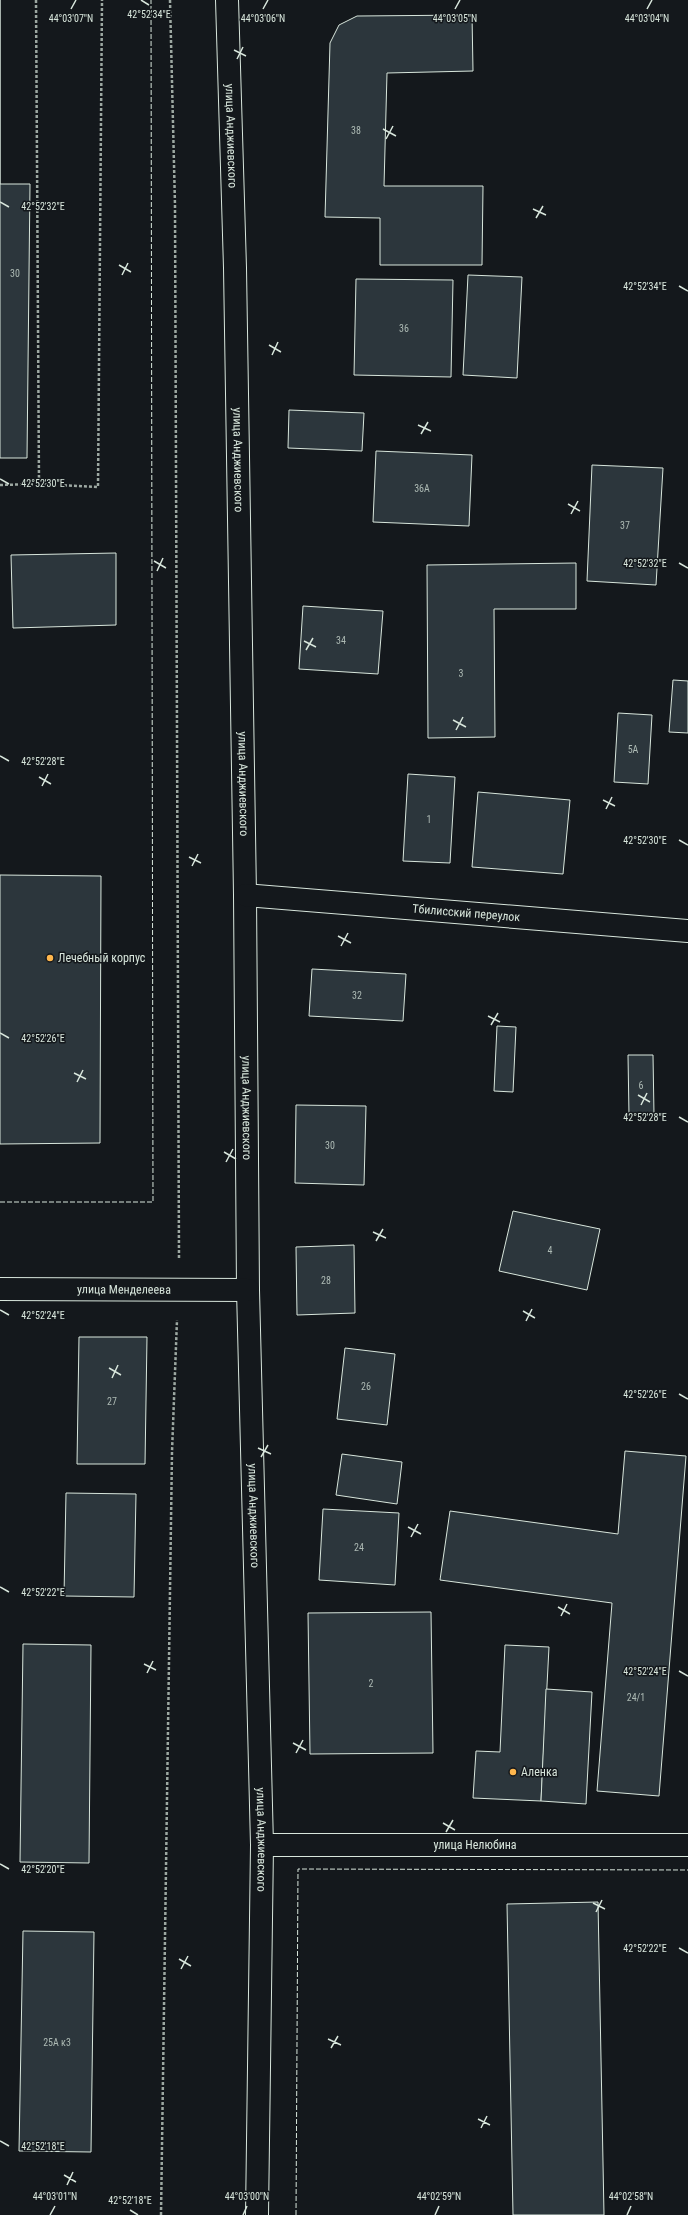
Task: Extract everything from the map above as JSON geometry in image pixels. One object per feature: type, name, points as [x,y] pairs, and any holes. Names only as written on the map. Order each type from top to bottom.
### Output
[{"type":"street","name":"улица Анджиевского","points":[[227,0],[235,268],[245,895],[248,1290],[262,1845],[257,2215]]},
{"type":"street","name":"Тбилисский переулок","points":[[245,895],[688,931]]},
{"type":"street","name":"улица Менделеева","points":[[0,1289],[248,1290]]},
{"type":"street","name":"улица Нелюбина","points":[[262,1845],[688,1845]]},
{"type":"path","points":[[36,0],[39,484]]},
{"type":"path","points":[[0,484],[98,487],[102,0]]},
{"type":"path","points":[[161,2215],[172,1452],[179,1290],[175,213],[170,0]]},
{"type":"building","points":[[472,15],[473,71],[387,73],[384,186],[483,186],[482,265],[380,265],[380,218],[325,217],[330,43],[339,25],[357,16]]},
{"type":"building","points":[[0,184],[30,184],[27,458],[0,458]]},
{"type":"building","points":[[468,275],[522,277],[517,378],[463,375]]},
{"type":"building","points":[[356,279],[453,280],[451,377],[354,375]]},
{"type":"building","points":[[289,410],[364,413],[362,451],[288,448]]},
{"type":"building","points":[[376,451],[472,455],[469,526],[373,522]]},
{"type":"building","points":[[592,465],[663,468],[656,585],[587,581]]},
{"type":"building","points":[[116,553],[116,625],[13,628],[11,555]]},
{"type":"building","points":[[576,563],[576,609],[494,609],[495,737],[428,738],[427,565]]},
{"type":"building","points":[[303,606],[383,611],[378,674],[299,669]]},
{"type":"building","points":[[673,680],[688,681],[688,733],[669,732]]},
{"type":"building","points":[[618,713],[652,715],[648,784],[614,782]]},
{"type":"building","points":[[408,774],[455,777],[450,863],[403,861]]},
{"type":"building","points":[[478,792],[570,800],[563,874],[472,867]]},
{"type":"building","name":"Лечебный корпус","points":[[0,875],[101,876],[100,1143],[0,1144]]},
{"type":"building","points":[[312,969],[406,974],[403,1021],[309,1016]]},
{"type":"building","points":[[497,1026],[516,1027],[513,1092],[494,1091]]},
{"type":"building","points":[[628,1055],[653,1055],[654,1115],[629,1116]]},
{"type":"building","points":[[296,1105],[366,1106],[364,1185],[295,1183]]},
{"type":"building","points":[[513,1211],[600,1229],[587,1290],[499,1271]]},
{"type":"building","points":[[354,1245],[355,1313],[297,1315],[296,1247]]},
{"type":"building","points":[[79,1337],[147,1337],[145,1464],[77,1464]]},
{"type":"building","points":[[345,1348],[395,1354],[387,1425],[337,1419]]},
{"type":"building","points":[[625,1451],[686,1456],[659,1796],[597,1791],[612,1603],[440,1580],[450,1511],[618,1534]]},
{"type":"building","points":[[342,1454],[402,1462],[397,1504],[336,1495]]},
{"type":"building","points":[[66,1493],[136,1494],[134,1597],[64,1596]]},
{"type":"building","points":[[323,1509],[399,1513],[395,1585],[319,1580]]},
{"type":"building","points":[[431,1612],[433,1753],[310,1754],[308,1613]]},
{"type":"building","points":[[23,1644],[91,1645],[89,1863],[20,1862]]},
{"type":"building","points":[[505,1645],[549,1647],[541,1801],[473,1798],[476,1751],[500,1752]]},
{"type":"building","points":[[546,1689],[592,1692],[586,1804],[541,1801]]},
{"type":"building","points":[[598,1902],[604,2215],[513,2215],[507,1904]]},
{"type":"building","points":[[23,1931],[94,1932],[91,2152],[19,2151]]},
{"type":"fence","points":[[0,1202],[153,1202],[151,0]]},
{"type":"fence","points":[[296,2215],[298,1869],[688,1870]]},
{"type":"place","name":"Лечебный корпус","points":[[50,958]]},
{"type":"place","name":"Аленка","points":[[513,1772]]}]
